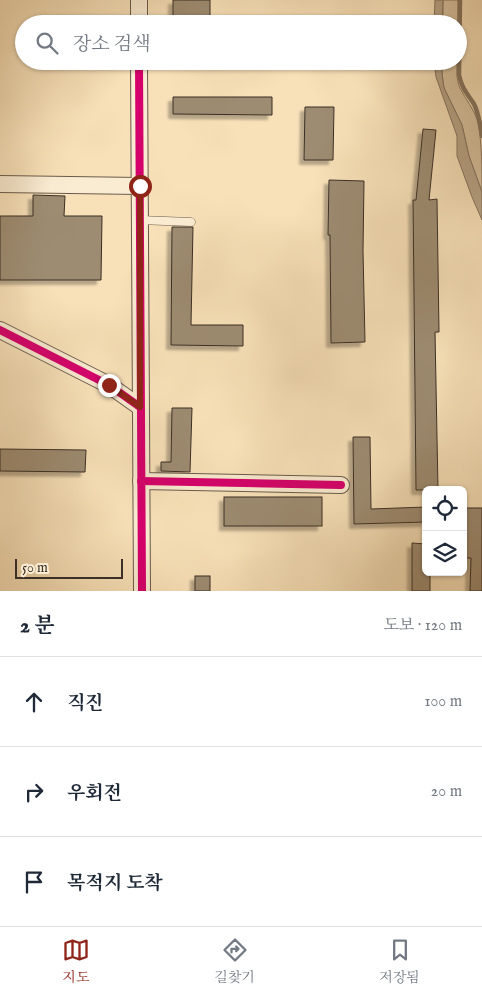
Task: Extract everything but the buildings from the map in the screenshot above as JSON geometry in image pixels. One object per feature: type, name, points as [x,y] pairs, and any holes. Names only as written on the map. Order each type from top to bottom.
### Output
[{"type":"street","points":[[139,0],[139,15]]},
{"type":"street","points":[[139,70],[142,591]]},
{"type":"street","points":[[0,184],[140,186]]},
{"type":"street","points":[[0,330],[109,385],[140,407]]},
{"type":"street","points":[[141,481],[342,485]]},
{"type":"lane","points":[[140,220],[191,222]]},
{"type":"shaded area","points":[[435,0],[443,0],[442,15],[434,15]]},
{"type":"shaded area","points":[[443,0],[458,0],[458,15],[443,15]]},
{"type":"shaded area","points":[[435,70],[442,70],[444,88],[462,125],[469,156],[482,192],[482,220],[457,156],[457,136]]},
{"type":"shaded area","points":[[442,70],[457,70],[459,85],[478,122],[481,148],[482,192],[469,156],[462,125],[444,88]]},
{"type":"waterway","points":[[460,0],[460,15]]},
{"type":"waterway","points":[[459,70],[463,87],[476,108],[482,136]]},
{"type":"cycle path","points":[[139,70],[142,591]]},
{"type":"cycle path","points":[[0,330],[109,385],[140,407]]},
{"type":"cycle path","points":[[141,481],[341,485]]},
{"type":"route","points":[[109,385],[140,407],[140,186]]}]
